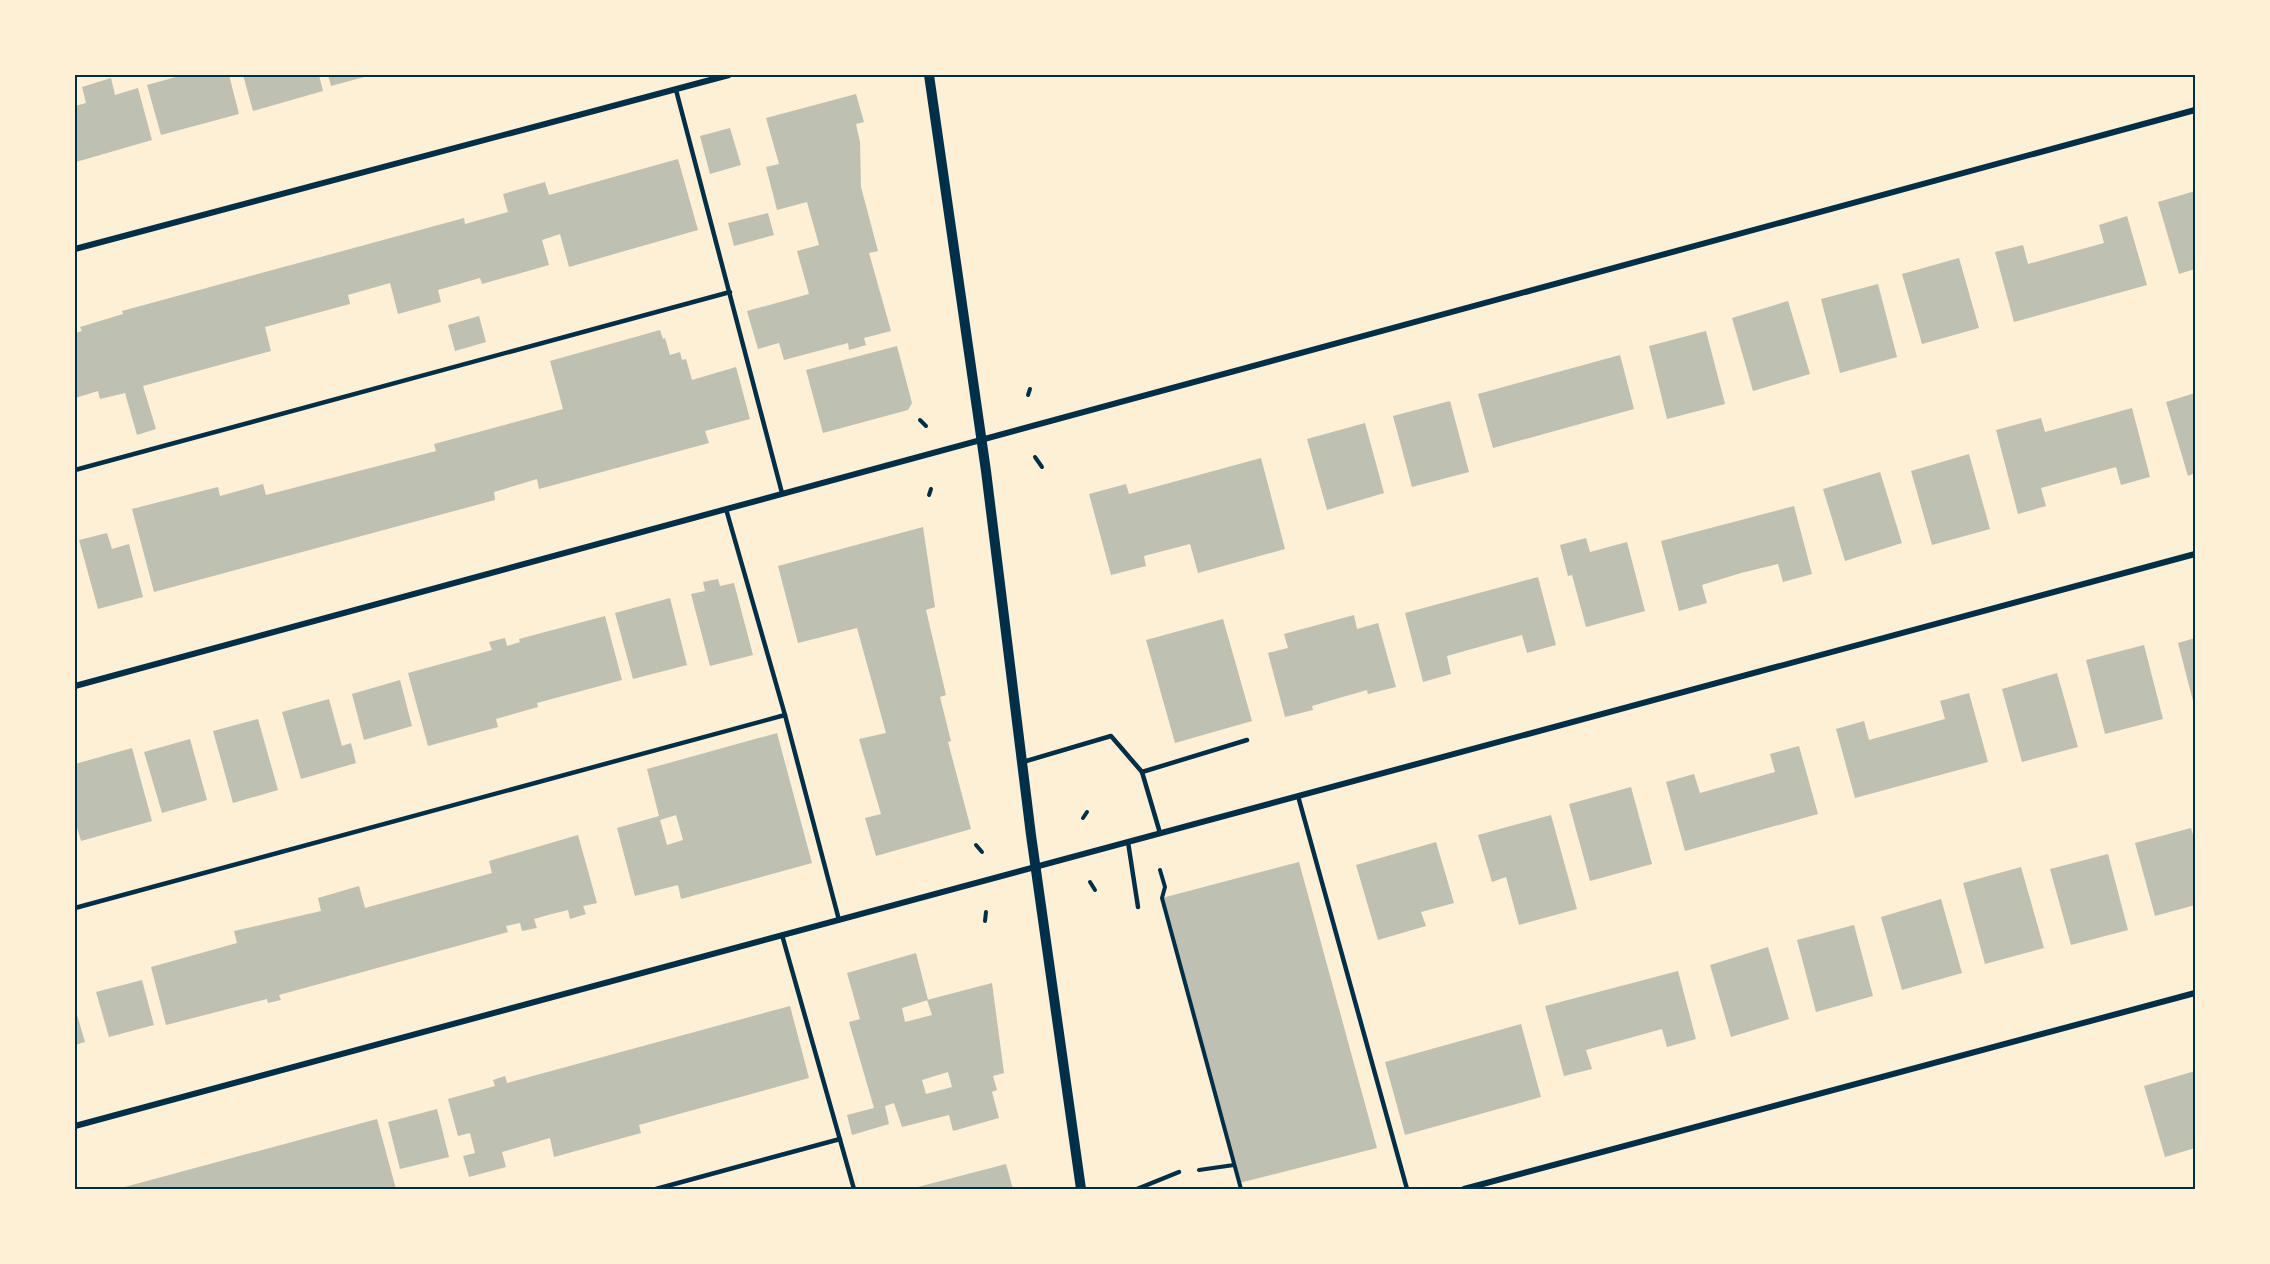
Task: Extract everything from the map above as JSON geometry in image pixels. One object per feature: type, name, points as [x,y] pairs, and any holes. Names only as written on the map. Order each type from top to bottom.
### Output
[{"type":"street","points":[[75,249],[729,75]]},
{"type":"street","points":[[929,75],[981,440],[1036,867],[1081,1189]]},
{"type":"street","points":[[75,686],[2195,110]]},
{"type":"street","points":[[75,1126],[2195,554]]},
{"type":"street","points":[[1464,1189],[2195,993]]},
{"type":"lane","points":[[676,90],[782,493]]},
{"type":"lane","points":[[75,470],[730,292]]},
{"type":"lane","points":[[726,508],[785,715],[839,920]]},
{"type":"lane","points":[[75,908],[785,715]]},
{"type":"lane","points":[[1023,762],[1112,736],[1143,772],[1160,833]]},
{"type":"lane","points":[[1143,772],[1247,740]]},
{"type":"lane","points":[[1298,796],[1407,1189]]},
{"type":"lane","points":[[1128,842],[1138,907]]},
{"type":"lane","points":[[782,935],[854,1189]]},
{"type":"lane","points":[[656,1189],[840,1139]]},
{"type":"lane","points":[[1137,1189],[1179,1173]]},
{"type":"path","points":[[1028,395],[1030,389]]},
{"type":"path","points":[[920,420],[926,426]]},
{"type":"path","points":[[1035,457],[1042,467]]},
{"type":"path","points":[[929,495],[931,489]]},
{"type":"path","points":[[1083,818],[1087,812]]},
{"type":"path","points":[[976,845],[982,852]]},
{"type":"path","points":[[1160,870],[1165,887],[1162,898],[1241,1189]]},
{"type":"path","points":[[1090,882],[1095,890]]},
{"type":"path","points":[[985,921],[986,912]]},
{"type":"path","points":[[1179,1173],[1234,1165]]},
{"type":"building","points":[[183,75],[229,75],[239,114],[161,135],[147,85]]},
{"type":"building","points":[[243,75],[319,75],[323,91],[253,111]]},
{"type":"building","points":[[328,75],[368,75],[368,76],[331,86]]},
{"type":"building","points":[[111,78],[115,95],[138,88],[152,140],[76,162],[75,106],[86,103],[82,87]]},
{"type":"building","points":[[856,94],[864,122],[856,124],[860,142],[861,187],[878,251],[869,253],[891,331],[864,338],[866,345],[849,350],[848,343],[784,360],[779,343],[758,349],[747,311],[809,294],[797,251],[819,245],[807,202],[777,210],[766,167],[779,164],[766,118]]},
{"type":"building","points":[[730,128],[741,165],[710,174],[700,136]]},
{"type":"building","points":[[678,159],[698,230],[569,267],[560,234],[542,240],[549,265],[482,284],[480,278],[438,290],[441,302],[398,314],[390,283],[348,295],[350,304],[265,327],[271,351],[143,386],[156,429],[137,435],[125,393],[100,399],[98,391],[75,398],[75,333],[82,331],[80,327],[123,314],[122,311],[464,218],[465,224],[508,212],[503,194],[545,182],[549,195]]},
{"type":"building","points":[[2195,191],[2195,269],[2179,274],[2158,202]]},
{"type":"building","points":[[768,213],[774,235],[734,246],[728,223]]},
{"type":"building","points":[[2127,216],[2147,285],[2014,322],[1995,252],[2023,245],[2028,264],[2104,243],[2099,225]]},
{"type":"building","points":[[1959,258],[1979,328],[1922,344],[1902,274]]},
{"type":"building","points":[[1878,284],[1897,357],[1840,373],[1821,299]]},
{"type":"building","points":[[1788,301],[1810,374],[1753,391],[1732,318]]},
{"type":"building","points":[[479,316],[486,342],[455,351],[448,325]]},
{"type":"building","points":[[660,330],[670,355],[680,352],[682,360],[686,359],[692,380],[736,367],[750,419],[705,431],[709,443],[539,489],[537,479],[494,492],[495,500],[154,592],[132,509],[218,487],[220,496],[263,484],[266,495],[436,451],[434,444],[563,409],[550,361]]},
{"type":"building","points":[[1706,331],[1725,404],[1667,419],[1649,346]]},
{"type":"building","points":[[897,346],[912,403],[908,410],[823,433],[806,370]]},
{"type":"building","points":[[1620,355],[1634,409],[1493,448],[1478,394]]},
{"type":"building","points":[[2195,393],[2195,473],[2188,476],[2166,402]]},
{"type":"building","points":[[1450,401],[1469,472],[1412,487],[1393,416]]},
{"type":"building","points":[[2132,408],[2150,477],[2121,485],[2116,467],[2041,488],[2046,506],[2018,514],[1996,430],[2041,418],[2045,432]]},
{"type":"building","points":[[1365,423],[1384,493],[1327,510],[1307,439]]},
{"type":"building","points":[[1969,454],[1990,529],[1932,545],[1911,471]]},
{"type":"building","points":[[1261,458],[1285,549],[1198,573],[1190,544],[1144,556],[1146,566],[1111,575],[1089,494],[1126,484],[1129,494]]},
{"type":"building","points":[[1880,472],[1902,543],[1845,561],[1823,489]]},
{"type":"building","points":[[1794,506],[1812,574],[1783,582],[1778,564],[1741,573],[1702,585],[1707,603],[1679,611],[1661,541]]},
{"type":"building","points":[[923,527],[935,607],[926,610],[946,695],[940,697],[951,741],[948,742],[971,829],[876,856],[865,818],[881,814],[859,739],[886,733],[857,628],[798,643],[778,566]]},
{"type":"building","points":[[107,533],[112,549],[129,544],[143,597],[98,609],[79,540]]},
{"type":"building","points":[[1586,538],[1590,552],[1627,542],[1645,611],[1586,627],[1572,575],[1568,576],[1560,545]]},
{"type":"building","points":[[1538,577],[1556,645],[1527,653],[1522,635],[1486,645],[1447,656],[1451,674],[1423,682],[1405,613]]},
{"type":"building","points":[[718,579],[720,586],[734,583],[753,655],[710,666],[691,594],[705,591],[703,582]]},
{"type":"building","points":[[670,598],[687,665],[633,679],[615,613]]},
{"type":"building","points":[[1354,615],[1357,629],[1378,623],[1396,687],[1368,694],[1367,690],[1312,706],[1313,710],[1285,717],[1268,653],[1288,648],[1284,634]]},
{"type":"building","points":[[605,616],[622,680],[537,703],[538,707],[496,719],[498,727],[428,746],[408,673],[492,650],[489,642],[505,638],[507,646],[520,642],[519,639]]},
{"type":"building","points":[[1223,619],[1252,721],[1175,743],[1146,640]]},
{"type":"building","points":[[2195,638],[2195,705],[2194,705],[2178,643]]},
{"type":"building","points":[[2144,645],[2163,719],[2105,734],[2086,660]]},
{"type":"building","points":[[2057,673],[2078,747],[2022,762],[2002,689]]},
{"type":"building","points":[[400,680],[412,726],[364,740],[352,694]]},
{"type":"building","points":[[1969,693],[1988,762],[1855,798],[1836,729],[1864,721],[1869,740],[1945,719],[1940,701]]},
{"type":"building","points":[[329,699],[342,746],[351,743],[356,763],[301,779],[282,712]]},
{"type":"building","points":[[258,719],[278,790],[233,803],[213,731]]},
{"type":"building","points":[[777,733],[812,863],[681,899],[678,885],[635,896],[617,828],[659,816],[647,769]],"holes":[[[676,815],[683,840],[667,845],[660,820]]]},
{"type":"building","points":[[190,739],[207,800],[162,813],[144,752]]},
{"type":"building","points":[[1799,746],[1818,814],[1685,851],[1666,782],[1694,774],[1700,793],[1775,772],[1770,754]]},
{"type":"building","points":[[132,748],[152,821],[81,841],[75,821],[75,764]]},
{"type":"building","points":[[1631,787],[1652,864],[1590,881],[1569,804]]},
{"type":"building","points":[[1551,815],[1577,909],[1519,925],[1506,877],[1492,882],[1478,835]]},
{"type":"building","points":[[2191,828],[2195,842],[2195,905],[2155,916],[2135,843]]},
{"type":"building","points":[[578,835],[597,903],[583,906],[586,914],[570,919],[568,910],[548,915],[534,919],[537,928],[522,931],[520,923],[506,926],[508,932],[279,995],[281,1000],[268,1003],[267,999],[166,1025],[151,967],[237,943],[234,931],[321,911],[318,898],[359,886],[365,908],[492,873],[489,861]]},
{"type":"building","points":[[1436,842],[1454,903],[1421,912],[1426,926],[1378,940],[1356,865]]},
{"type":"building","points":[[2108,854],[2128,930],[2071,945],[2050,869]]},
{"type":"building","points":[[1299,862],[1377,1148],[1239,1183],[1162,898]]},
{"type":"building","points":[[2021,867],[2044,948],[1985,964],[1963,883]]},
{"type":"building","points":[[1941,899],[1962,973],[1902,990],[1881,917]]},
{"type":"building","points":[[1854,925],[1873,996],[1816,1012],[1797,940]]},
{"type":"building","points":[[1768,947],[1789,1019],[1731,1037],[1710,965]]},
{"type":"building","points":[[916,953],[928,1000],[992,983],[1004,1073],[993,1076],[997,1090],[992,1092],[999,1118],[953,1131],[949,1115],[902,1127],[894,1103],[885,1106],[889,1124],[852,1135],[847,1115],[874,1108],[849,1022],[860,1019],[847,973]],"holes":[[[927,1000],[932,1015],[905,1022],[902,1008]],[[948,1072],[952,1087],[926,1094],[922,1080]]]},
{"type":"building","points":[[1678,971],[1696,1039],[1667,1047],[1662,1029],[1586,1050],[1592,1069],[1564,1076],[1545,1006]]},
{"type":"building","points":[[142,980],[154,1025],[109,1037],[96,992]]},
{"type":"building","points":[[790,1006],[809,1078],[639,1125],[641,1133],[554,1157],[550,1138],[502,1152],[506,1167],[469,1177],[463,1156],[475,1153],[470,1133],[458,1136],[448,1099],[495,1086],[493,1080],[505,1076],[507,1083]]},
{"type":"building","points":[[75,1008],[85,1042],[75,1045]]},
{"type":"building","points":[[1521,1024],[1541,1097],[1405,1135],[1385,1062]]},
{"type":"building","points":[[2195,1071],[2195,1148],[2165,1157],[2144,1086]]},
{"type":"building","points":[[437,1109],[449,1157],[400,1169],[388,1122]]},
{"type":"building","points":[[377,1119],[396,1189],[121,1189],[121,1188]]},
{"type":"building","points":[[1006,1164],[1013,1189],[914,1189],[914,1188]]}]
